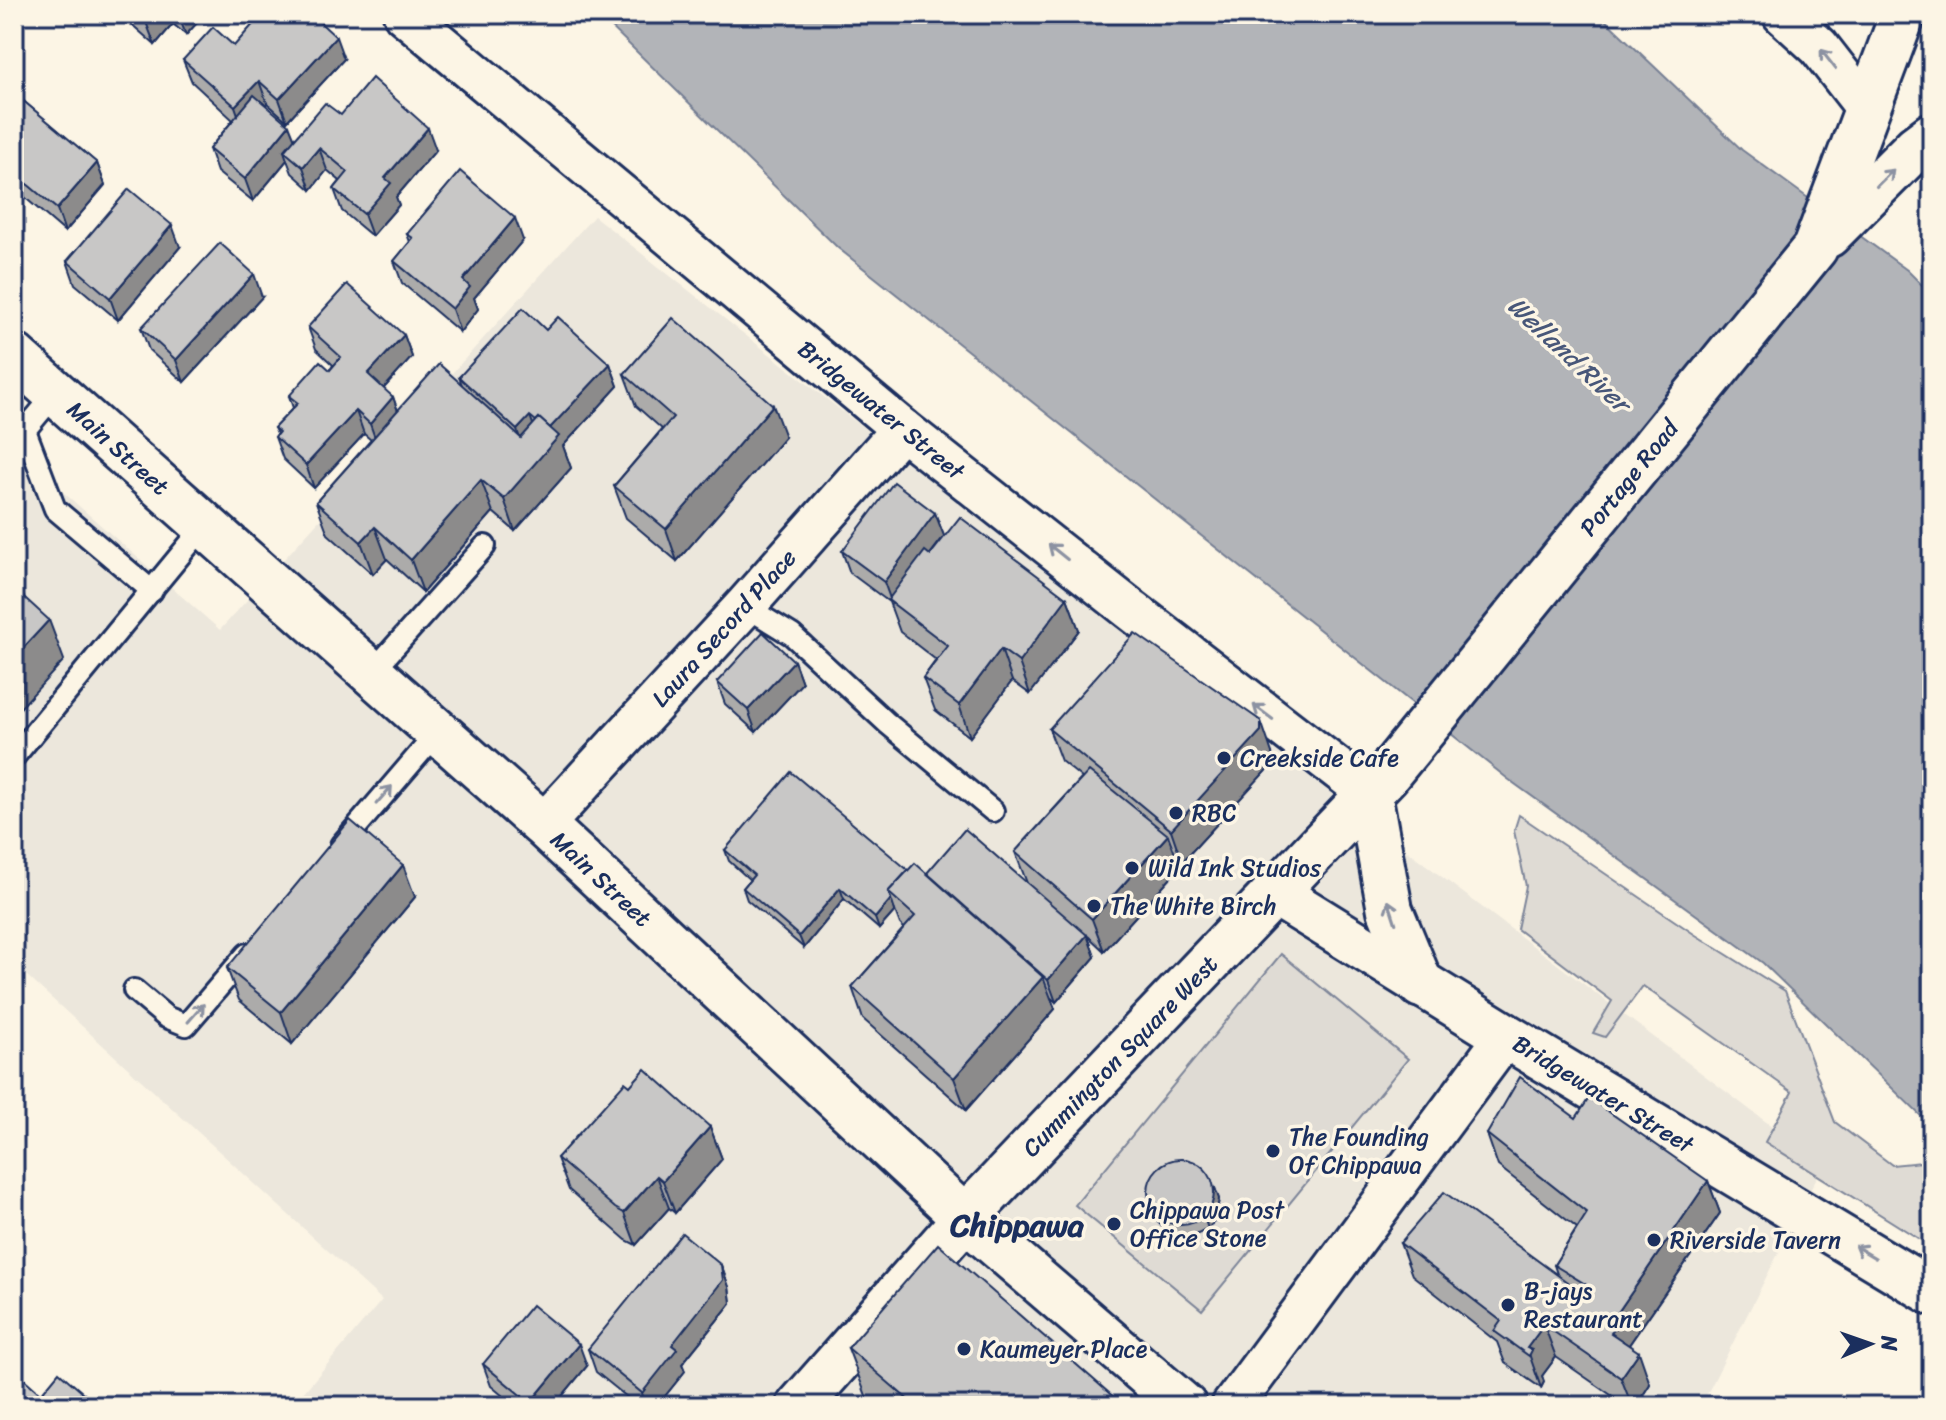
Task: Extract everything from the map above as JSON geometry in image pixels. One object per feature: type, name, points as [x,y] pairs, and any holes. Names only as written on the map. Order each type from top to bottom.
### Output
[{"type":"main road","name":"Portage Road","points":[[1275,893],[1378,784],[1815,248],[1903,14]]},
{"type":"main road","points":[[1815,248],[1924,141]]},
{"type":"main road","name":"Main Street","points":[[14,356],[543,825],[965,1218],[1184,1406]]},
{"type":"main road","points":[[1378,784],[1390,910],[1421,985]]},
{"type":"main road","name":"Bridgewater Street","points":[[1275,893],[1421,985],[1932,1292]]},
{"type":"main road","name":"Cummington Square West","points":[[799,1406],[965,1218],[1275,893]]},
{"type":"street","name":"Bridgewater Street","points":[[404,14],[902,429],[1152,627],[1378,784]]},
{"type":"street","points":[[1783,14],[1819,47],[1868,110]]},
{"type":"street","name":"Laura Secord Place","points":[[543,825],[745,606],[902,429]]},
{"type":"street","points":[[1232,1406],[1506,1036]]},
{"type":"lane","points":[[56,393],[25,430],[55,509],[152,591]]},
{"type":"lane","points":[[14,757],[205,525]]},
{"type":"lane","points":[[372,672],[485,546]]},
{"type":"lane","points":[[745,606],[792,635],[897,732],[993,811]]},
{"type":"lane","points":[[327,861],[438,732]]},
{"type":"lane","points":[[134,990],[166,1017],[186,1025],[257,943]]},
{"type":"shaded area","points":[[594,216],[1241,725],[1823,1165],[1701,1406],[292,1406],[382,1300],[14,964],[14,449],[220,630]]},
{"type":"shaded area","points":[[1519,815],[1694,934],[1785,991],[1835,1122],[1892,1165],[1932,1161],[1932,1247],[1765,1142],[1792,1092],[1643,986],[1605,1037],[1593,1033],[1612,1001],[1517,929],[1526,886],[1514,831]]},
{"type":"shaded area","points":[[1281,954],[1408,1059],[1202,1310],[1075,1205]]},
{"type":"water","name":"Welland River","points":[[598,14],[1599,14],[1742,150],[1907,270],[1932,295],[1932,1123],[1925,1120],[1763,963],[1508,779],[838,248]]},
{"type":"building","points":[[137,14],[154,14],[146,22]]},
{"type":"building","points":[[262,14],[311,14],[336,37],[279,99],[259,81],[235,106],[183,60],[213,27],[234,46]]},
{"type":"building","points":[[372,78],[428,128],[385,178],[391,183],[364,214],[334,189],[348,172],[319,148],[303,167],[284,151],[325,103],[341,115]]},
{"type":"building","points":[[14,93],[97,163],[57,209],[14,173]]},
{"type":"building","points":[[254,95],[289,125],[245,179],[209,149]]},
{"type":"building","points":[[460,171],[515,218],[463,280],[470,287],[452,309],[394,261],[413,238],[407,234]]},
{"type":"building","points":[[129,189],[172,225],[110,298],[67,261]]},
{"type":"building","points":[[220,243],[254,274],[176,360],[141,328]]},
{"type":"building","points":[[347,284],[404,335],[368,374],[393,397],[370,424],[356,411],[306,465],[275,437],[279,432],[274,428],[298,403],[289,396],[320,361],[330,370],[341,357],[308,327]]},
{"type":"building","points":[[523,308],[546,330],[558,317],[610,364],[550,428],[539,418],[536,421],[530,416],[517,430],[459,377]]},
{"type":"building","points":[[673,318],[773,405],[666,529],[614,486],[673,417],[624,374]]},
{"type":"building","points":[[439,364],[521,438],[539,418],[559,436],[504,499],[481,480],[411,560],[375,527],[361,542],[316,502]]},
{"type":"building","points":[[894,482],[935,513],[884,582],[842,551]]},
{"type":"building","points":[[960,517],[1067,598],[1019,662],[1001,649],[959,705],[923,678],[948,646],[888,600],[925,551],[930,555]]},
{"type":"building","points":[[14,588],[49,620],[14,658]]},
{"type":"building","points":[[763,632],[794,661],[748,710],[717,682]]},
{"type":"building","points":[[1135,633],[1261,721],[1261,731],[1171,830],[1049,729]]},
{"type":"building","points":[[1089,771],[1168,835],[1092,919],[1015,852]]},
{"type":"building","points":[[791,772],[908,870],[888,892],[891,899],[875,918],[840,888],[799,936],[743,888],[754,875],[725,850]]},
{"type":"building","points":[[350,820],[403,865],[281,1012],[227,968]]},
{"type":"building","points":[[965,829],[1087,935],[1048,980],[927,873]]},
{"type":"building","points":[[915,863],[1043,977],[954,1078],[852,987],[915,916],[888,892]]},
{"type":"building","points":[[645,1069],[710,1127],[663,1181],[657,1176],[624,1213],[557,1158],[625,1082],[630,1086]]},
{"type":"building","points":[[1520,1077],[1576,1118],[1589,1098],[1708,1181],[1612,1321],[1618,1325],[1611,1333],[1639,1352],[1621,1378],[1544,1325],[1527,1348],[1532,1350],[1529,1356],[1494,1331],[1501,1321],[1400,1243],[1444,1192],[1578,1290],[1585,1284],[1554,1265],[1587,1213],[1487,1134]]},
{"type":"building","points":[[1175,1159],[1187,1159],[1199,1164],[1209,1174],[1214,1192],[1212,1205],[1199,1220],[1187,1225],[1175,1225],[1163,1220],[1153,1210],[1148,1198],[1148,1186],[1153,1174],[1163,1164]]},
{"type":"building","points":[[682,1233],[721,1265],[723,1280],[672,1345],[677,1349],[642,1393],[588,1349]]},
{"type":"building","points":[[938,1244],[1124,1406],[909,1406],[912,1403],[848,1348]]},
{"type":"building","points":[[532,1305],[579,1344],[530,1403],[483,1364]]},
{"type":"building","points":[[59,1372],[98,1406],[14,1406],[14,1388],[23,1378],[41,1394]]},
{"type":"place","name":"Creekside Cafe","points":[[1224,758]]},
{"type":"place","name":"RBC","points":[[1176,813]]},
{"type":"place","name":"Wild Ink Studios","points":[[1132,868]]},
{"type":"place","name":"The White Birch","points":[[1094,906]]},
{"type":"place","name":"The Founding Of Chippawa","points":[[1273,1151]]},
{"type":"place","name":"Chippawa Post Office Stone","points":[[1114,1224]]},
{"type":"place","name":"Riverside Tavern","points":[[1654,1240]]},
{"type":"place","name":"B-jays Restaurant","points":[[1508,1305]]},
{"type":"place","name":"Kaumeyer Place","points":[[964,1349]]},
{"type":"district","name":"Chippawa","points":[[1017,1225]]}]
